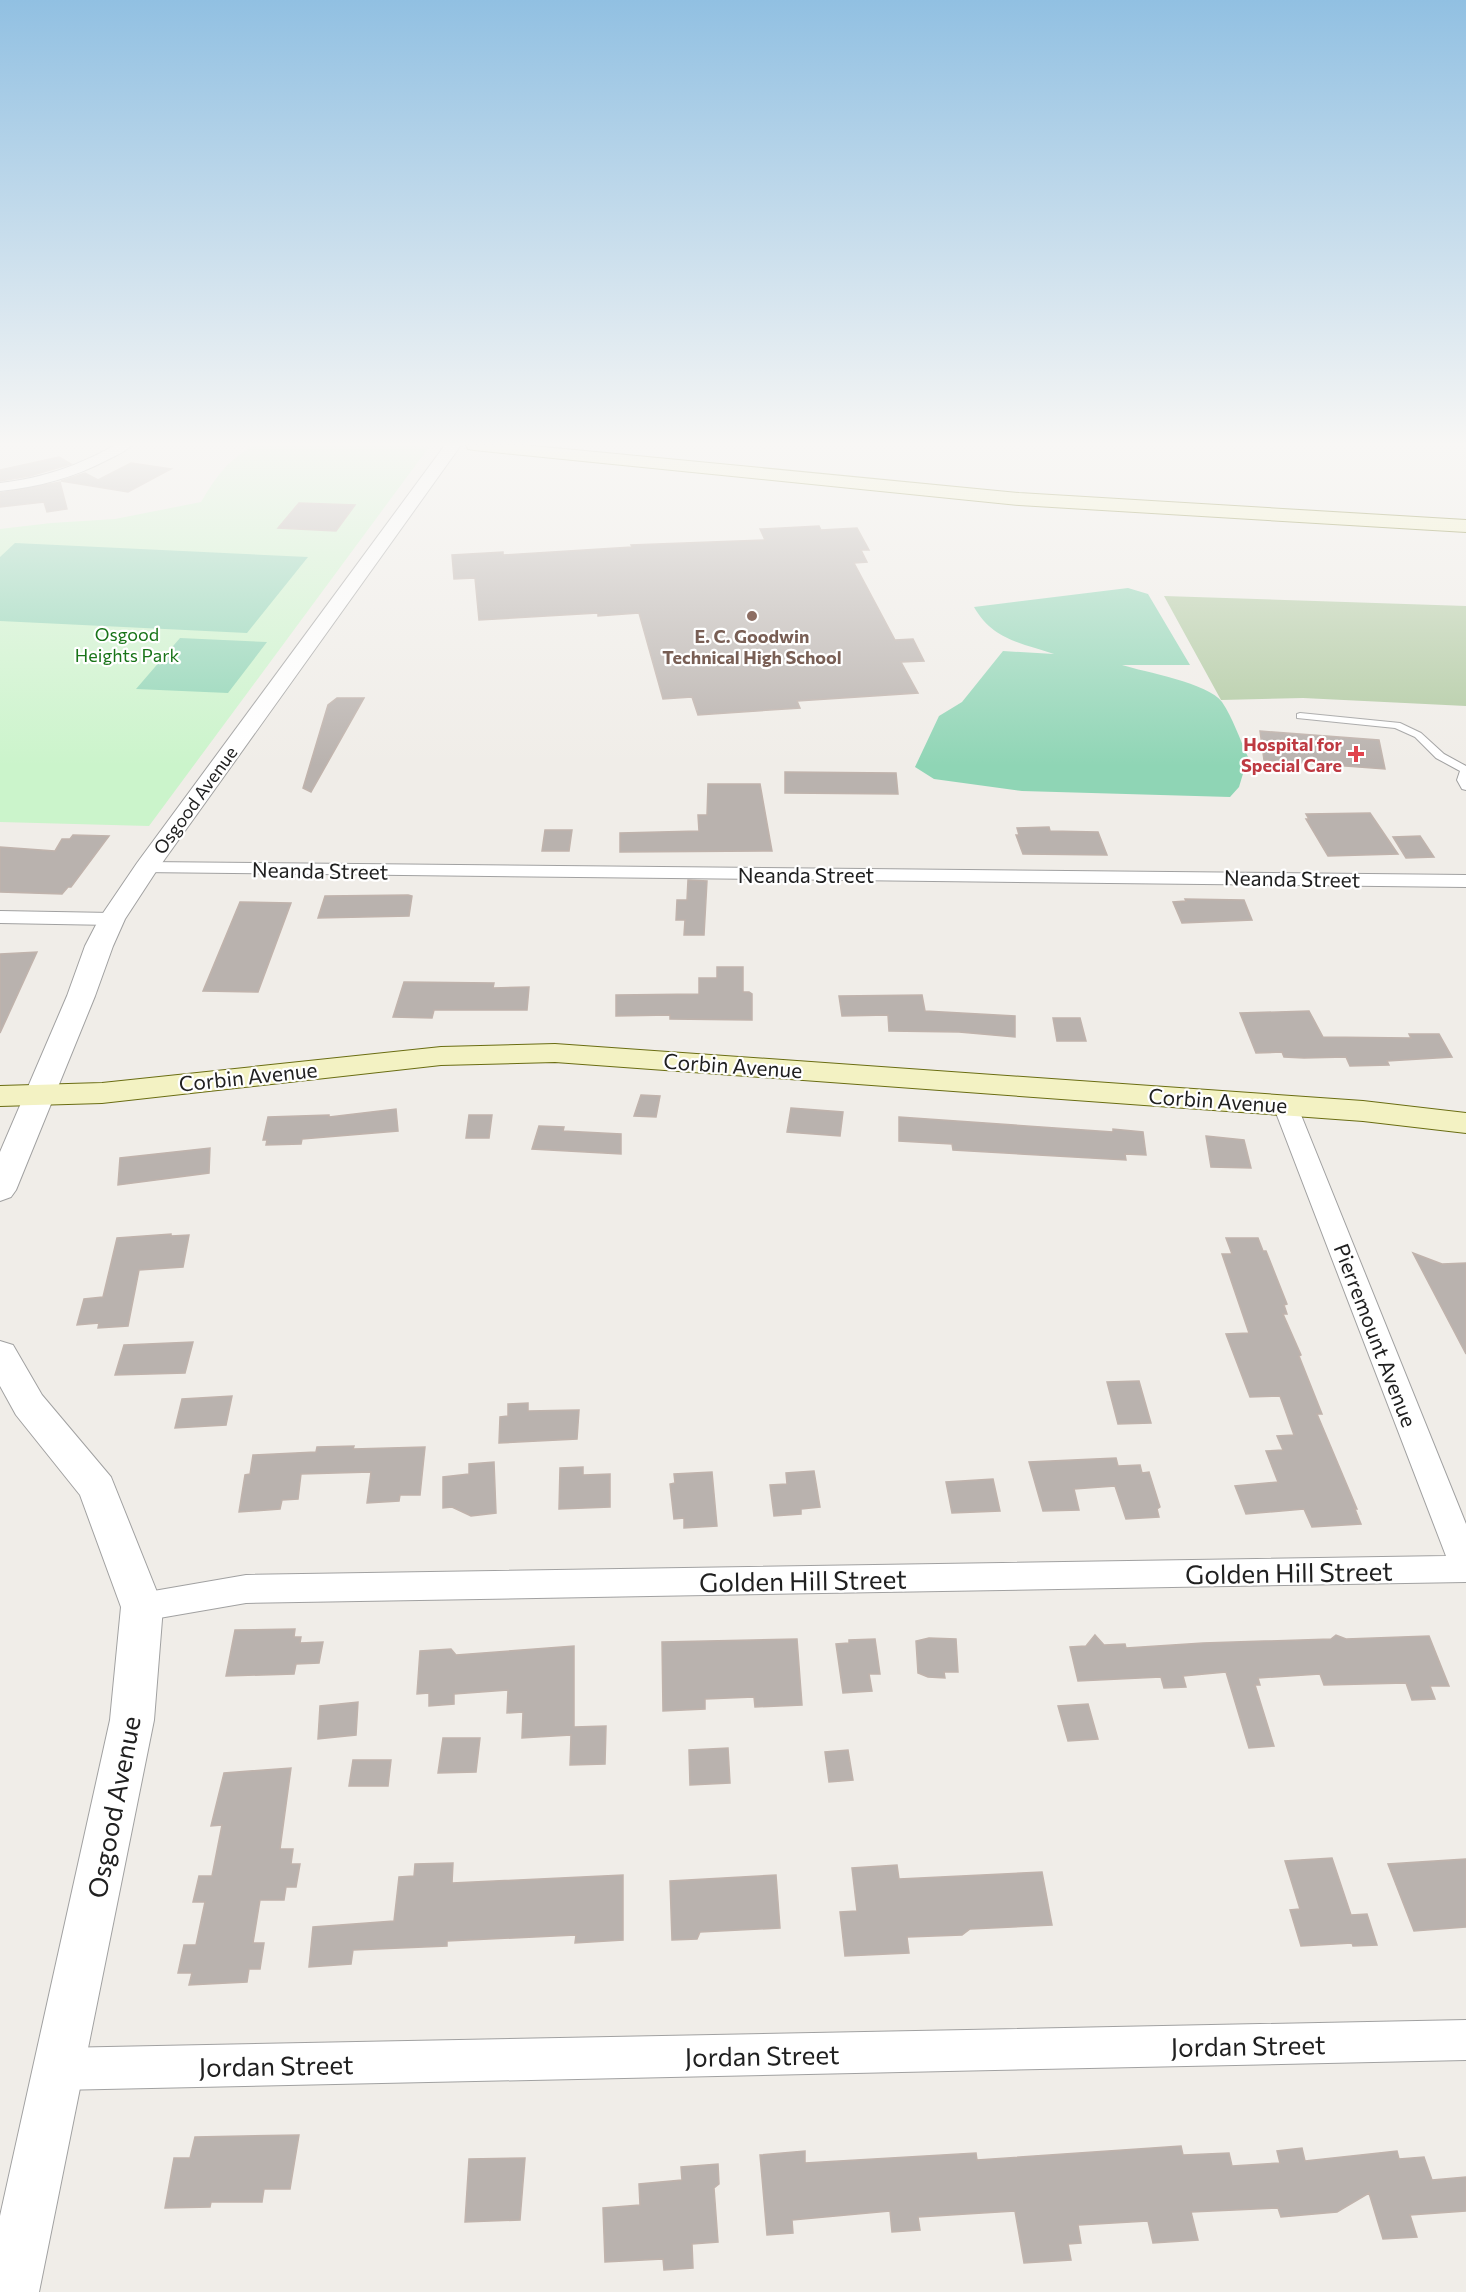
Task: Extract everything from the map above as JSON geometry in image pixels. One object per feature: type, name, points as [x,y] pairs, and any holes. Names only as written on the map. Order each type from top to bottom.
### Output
[{"type":"main road","name":"Corbin Avenue","points":[[0,1096],[102,1093],[441,1056],[518,1052],[595,1055],[1285,1105],[1466,1123]]},
{"type":"street","name":"Osgood Avenue","points":[[0,1190],[112,919],[146,868],[375,552]]},
{"type":"street","name":"Neanda Street","points":[[146,868],[1466,881]]},
{"type":"street","points":[[0,917],[112,919]]},
{"type":"street","name":"Pierremount Avenue","points":[[1285,1105],[1466,1564]]},
{"type":"street","name":"Osgood Avenue","points":[[0,1353],[29,1405],[97,1488],[142,1607],[132,1720],[11,2292]]},
{"type":"street","name":"Golden Hill Street","points":[[142,1607],[246,1589],[1466,1569]]},
{"type":"street","name":"Jordan Street","points":[[58,2069],[1466,2040]]},
{"type":"lane","points":[[1300,716],[1397,725],[1418,735],[1440,756],[1465,770],[1462,780],[1466,787]]},
{"type":"green space","name":"Osgood Heights Park","points":[[0,552],[351,552],[149,826],[0,822]]},
{"type":"green space","points":[[5,552],[203,552],[308,557],[247,633],[0,621],[0,557]]},
{"type":"green space","points":[[1128,588],[1148,594],[1190,665],[1122,665],[1204,689],[1222,702],[1248,757],[1239,787],[1230,797],[1022,791],[934,779],[915,767],[939,716],[962,702],[1003,651],[1054,654],[1009,639],[990,627],[974,607]]},
{"type":"green space","points":[[1164,596],[1466,606],[1466,706],[1303,698],[1221,700]]},
{"type":"green space","points":[[180,638],[267,642],[228,693],[136,689]]},
{"type":"building","points":[[503,552],[503,555],[552,552],[862,552],[867,562],[854,563],[895,640],[913,639],[924,661],[901,662],[918,693],[797,701],[800,708],[698,715],[692,697],[663,699],[639,613],[479,620],[475,578],[454,579],[452,555]]},
{"type":"building","points":[[337,698],[364,698],[311,792],[303,788],[328,705]]},
{"type":"building","points":[[1260,731],[1379,740],[1385,769],[1264,760]]},
{"type":"building","points":[[785,772],[896,773],[898,794],[785,793]]},
{"type":"building","points":[[708,784],[760,784],[772,851],[620,852],[620,833],[699,831],[698,815],[707,815]]},
{"type":"building","points":[[1370,813],[1398,854],[1328,856],[1306,819],[1309,819],[1306,814]]},
{"type":"building","points":[[1049,827],[1050,831],[1098,832],[1107,855],[1023,854],[1016,835],[1019,835],[1017,828]]},
{"type":"building","points":[[545,830],[572,830],[569,851],[542,851]]},
{"type":"building","points":[[73,835],[109,836],[71,887],[68,887],[62,894],[0,892],[0,847],[55,851],[62,839],[70,839]]},
{"type":"building","points":[[1420,836],[1434,857],[1406,858],[1393,837]]},
{"type":"building","points":[[688,880],[707,881],[704,935],[684,935],[685,920],[676,920],[677,900],[687,900]]},
{"type":"building","points":[[325,896],[412,896],[409,916],[318,918]]},
{"type":"building","points":[[1185,899],[1244,900],[1252,920],[1182,923],[1173,902],[1186,901]]},
{"type":"building","points":[[240,902],[291,903],[258,992],[203,991]]},
{"type":"building","points":[[37,952],[0,1033],[0,954]]},
{"type":"building","points":[[717,967],[743,967],[743,992],[752,994],[752,1020],[670,1019],[670,1015],[616,1016],[616,995],[699,994],[699,978],[717,978]]},
{"type":"building","points":[[404,982],[494,983],[493,988],[529,987],[527,1010],[434,1010],[432,1018],[393,1017]]},
{"type":"building","points":[[922,995],[925,1011],[1015,1016],[1015,1037],[959,1032],[889,1031],[888,1015],[842,1016],[839,996]]},
{"type":"building","points":[[1309,1011],[1323,1037],[1411,1038],[1409,1034],[1439,1034],[1452,1057],[1387,1061],[1389,1065],[1350,1066],[1346,1057],[1304,1058],[1284,1057],[1282,1052],[1256,1053],[1240,1013]]},
{"type":"building","points":[[1053,1018],[1080,1018],[1086,1041],[1057,1041]]},
{"type":"building","points":[[641,1095],[660,1096],[656,1117],[634,1116]]},
{"type":"building","points":[[791,1108],[843,1112],[840,1136],[787,1132]]},
{"type":"building","points":[[396,1109],[398,1131],[302,1139],[301,1144],[266,1145],[267,1140],[263,1140],[268,1117],[329,1115],[329,1117]]},
{"type":"building","points":[[469,1115],[492,1115],[489,1138],[466,1138]]},
{"type":"building","points":[[899,1117],[1113,1132],[1113,1129],[1143,1132],[1146,1155],[1125,1154],[1126,1160],[953,1150],[952,1144],[899,1141]]},
{"type":"building","points":[[539,1126],[564,1127],[563,1131],[621,1134],[621,1154],[532,1149]]},
{"type":"building","points":[[1206,1136],[1244,1140],[1251,1168],[1211,1167]]},
{"type":"building","points":[[210,1148],[209,1173],[118,1185],[120,1158]]},
{"type":"building","points":[[171,1234],[171,1236],[189,1235],[183,1267],[139,1270],[128,1326],[98,1328],[99,1323],[77,1325],[84,1299],[103,1297],[117,1238]]},
{"type":"building","points":[[1226,1238],[1258,1238],[1263,1251],[1266,1251],[1287,1304],[1284,1305],[1287,1314],[1283,1314],[1301,1355],[1299,1356],[1322,1414],[1317,1414],[1357,1509],[1355,1509],[1361,1524],[1312,1527],[1304,1509],[1246,1514],[1235,1486],[1278,1482],[1266,1451],[1283,1450],[1277,1436],[1294,1435],[1280,1396],[1250,1397],[1226,1334],[1249,1333],[1222,1254],[1232,1254]]},
{"type":"building","points":[[1413,1253],[1442,1264],[1466,1263],[1466,1354]]},
{"type":"building","points":[[193,1342],[185,1373],[115,1375],[124,1345]]},
{"type":"building","points":[[1139,1381],[1151,1423],[1118,1424],[1107,1382]]},
{"type":"building","points":[[232,1396],[226,1425],[175,1428],[182,1399]]},
{"type":"building","points":[[528,1403],[528,1411],[579,1410],[577,1439],[499,1443],[500,1417],[508,1416],[508,1404]]},
{"type":"building","points":[[354,1446],[353,1449],[425,1447],[420,1495],[400,1495],[399,1501],[367,1503],[371,1472],[301,1474],[298,1499],[282,1500],[280,1509],[239,1512],[245,1475],[250,1474],[253,1455],[316,1452],[317,1447]]},
{"type":"building","points":[[1116,1458],[1118,1466],[1140,1465],[1142,1473],[1149,1472],[1160,1507],[1157,1509],[1159,1517],[1126,1519],[1115,1486],[1074,1489],[1079,1510],[1043,1511],[1029,1462]]},
{"type":"building","points":[[494,1462],[496,1513],[471,1516],[452,1507],[443,1508],[443,1477],[469,1474],[469,1464]]},
{"type":"building","points":[[583,1467],[583,1475],[610,1474],[610,1507],[559,1509],[560,1468]]},
{"type":"building","points":[[814,1471],[820,1507],[801,1509],[801,1514],[774,1516],[770,1485],[787,1484],[786,1473]]},
{"type":"building","points":[[712,1472],[717,1526],[684,1528],[684,1518],[674,1519],[670,1484],[675,1483],[674,1474]]},
{"type":"building","points":[[993,1479],[1000,1511],[952,1513],[946,1482]]},
{"type":"building","points":[[295,1629],[294,1637],[301,1637],[300,1643],[323,1642],[319,1663],[296,1664],[294,1674],[226,1676],[235,1630]]},
{"type":"building","points":[[1095,1635],[1104,1645],[1125,1644],[1126,1648],[1331,1639],[1336,1635],[1346,1639],[1429,1636],[1449,1686],[1430,1686],[1435,1699],[1412,1700],[1406,1683],[1324,1685],[1320,1674],[1258,1678],[1260,1685],[1255,1685],[1274,1746],[1249,1748],[1226,1672],[1183,1676],[1186,1687],[1164,1688],[1161,1677],[1078,1681],[1070,1647],[1086,1646]]},
{"type":"building","points":[[929,1638],[956,1639],[958,1672],[944,1672],[945,1678],[928,1677],[918,1673],[916,1641]]},
{"type":"building","points":[[797,1639],[802,1705],[755,1707],[754,1697],[705,1699],[705,1709],[663,1711],[662,1642]]},
{"type":"building","points":[[875,1639],[880,1674],[869,1674],[872,1691],[843,1693],[836,1644],[849,1643],[849,1640]]},
{"type":"building","points":[[574,1646],[574,1727],[606,1726],[605,1764],[570,1765],[571,1735],[522,1738],[523,1712],[507,1713],[508,1690],[454,1694],[454,1704],[429,1706],[429,1693],[417,1694],[420,1651],[451,1649],[456,1655]]},
{"type":"building","points":[[358,1702],[356,1735],[318,1739],[320,1706]]},
{"type":"building","points":[[1088,1704],[1098,1739],[1068,1741],[1058,1706]]},
{"type":"building","points":[[443,1738],[480,1738],[476,1772],[438,1773]]},
{"type":"building","points":[[728,1748],[730,1783],[690,1785],[689,1750]]},
{"type":"building","points":[[848,1750],[853,1780],[829,1782],[825,1752]]},
{"type":"building","points":[[353,1760],[391,1760],[388,1786],[349,1786]]},
{"type":"building","points":[[291,1768],[280,1849],[293,1849],[291,1864],[300,1864],[296,1887],[286,1887],[284,1900],[260,1900],[253,1943],[264,1943],[260,1969],[249,1969],[247,1982],[189,1985],[192,1973],[178,1973],[184,1945],[196,1945],[205,1902],[193,1902],[199,1876],[212,1876],[222,1825],[211,1826],[224,1773]]},
{"type":"building","points":[[1332,1858],[1351,1915],[1367,1914],[1377,1945],[1353,1946],[1352,1943],[1301,1946],[1290,1910],[1300,1909],[1285,1861]]},
{"type":"building","points":[[1466,1859],[1466,1927],[1414,1931],[1388,1864]]},
{"type":"building","points":[[453,1863],[452,1883],[623,1875],[623,1940],[575,1943],[576,1935],[447,1941],[447,1946],[353,1950],[351,1964],[309,1967],[313,1927],[394,1921],[399,1877],[414,1876],[415,1864]]},
{"type":"building","points":[[897,1865],[899,1879],[1042,1872],[1052,1925],[970,1929],[962,1935],[907,1937],[909,1953],[845,1956],[840,1912],[857,1911],[852,1868]]},
{"type":"building","points":[[776,1875],[780,1928],[700,1932],[697,1939],[672,1940],[670,1881]]},
{"type":"building","points":[[299,2135],[290,2189],[264,2189],[262,2202],[211,2202],[210,2207],[165,2208],[174,2158],[190,2158],[195,2137]]},
{"type":"building","points":[[1181,2146],[1183,2155],[1229,2153],[1232,2166],[1280,2163],[1277,2151],[1302,2148],[1305,2161],[1397,2151],[1399,2159],[1424,2157],[1432,2180],[1466,2177],[1466,2211],[1410,2215],[1417,2237],[1383,2239],[1369,2193],[1337,2212],[1281,2217],[1278,2208],[1191,2212],[1198,2240],[1153,2243],[1148,2221],[1078,2225],[1081,2243],[1068,2244],[1071,2260],[1024,2263],[1015,2211],[918,2217],[920,2230],[892,2232],[890,2211],[792,2220],[793,2233],[767,2235],[760,2155],[805,2151],[805,2163],[976,2153],[977,2160]]},
{"type":"building","points":[[525,2158],[520,2220],[465,2222],[469,2159]]},
{"type":"building","points":[[718,2164],[719,2184],[714,2188],[718,2242],[692,2244],[693,2268],[664,2270],[663,2259],[605,2262],[603,2208],[640,2205],[639,2184],[682,2180],[681,2167]]},
{"type":"place","name":"E. C. Goodwin Technical High School","points":[[752,616]]},
{"type":"place","name":"Hospital for Special Care","points":[[1356,754]]}]
